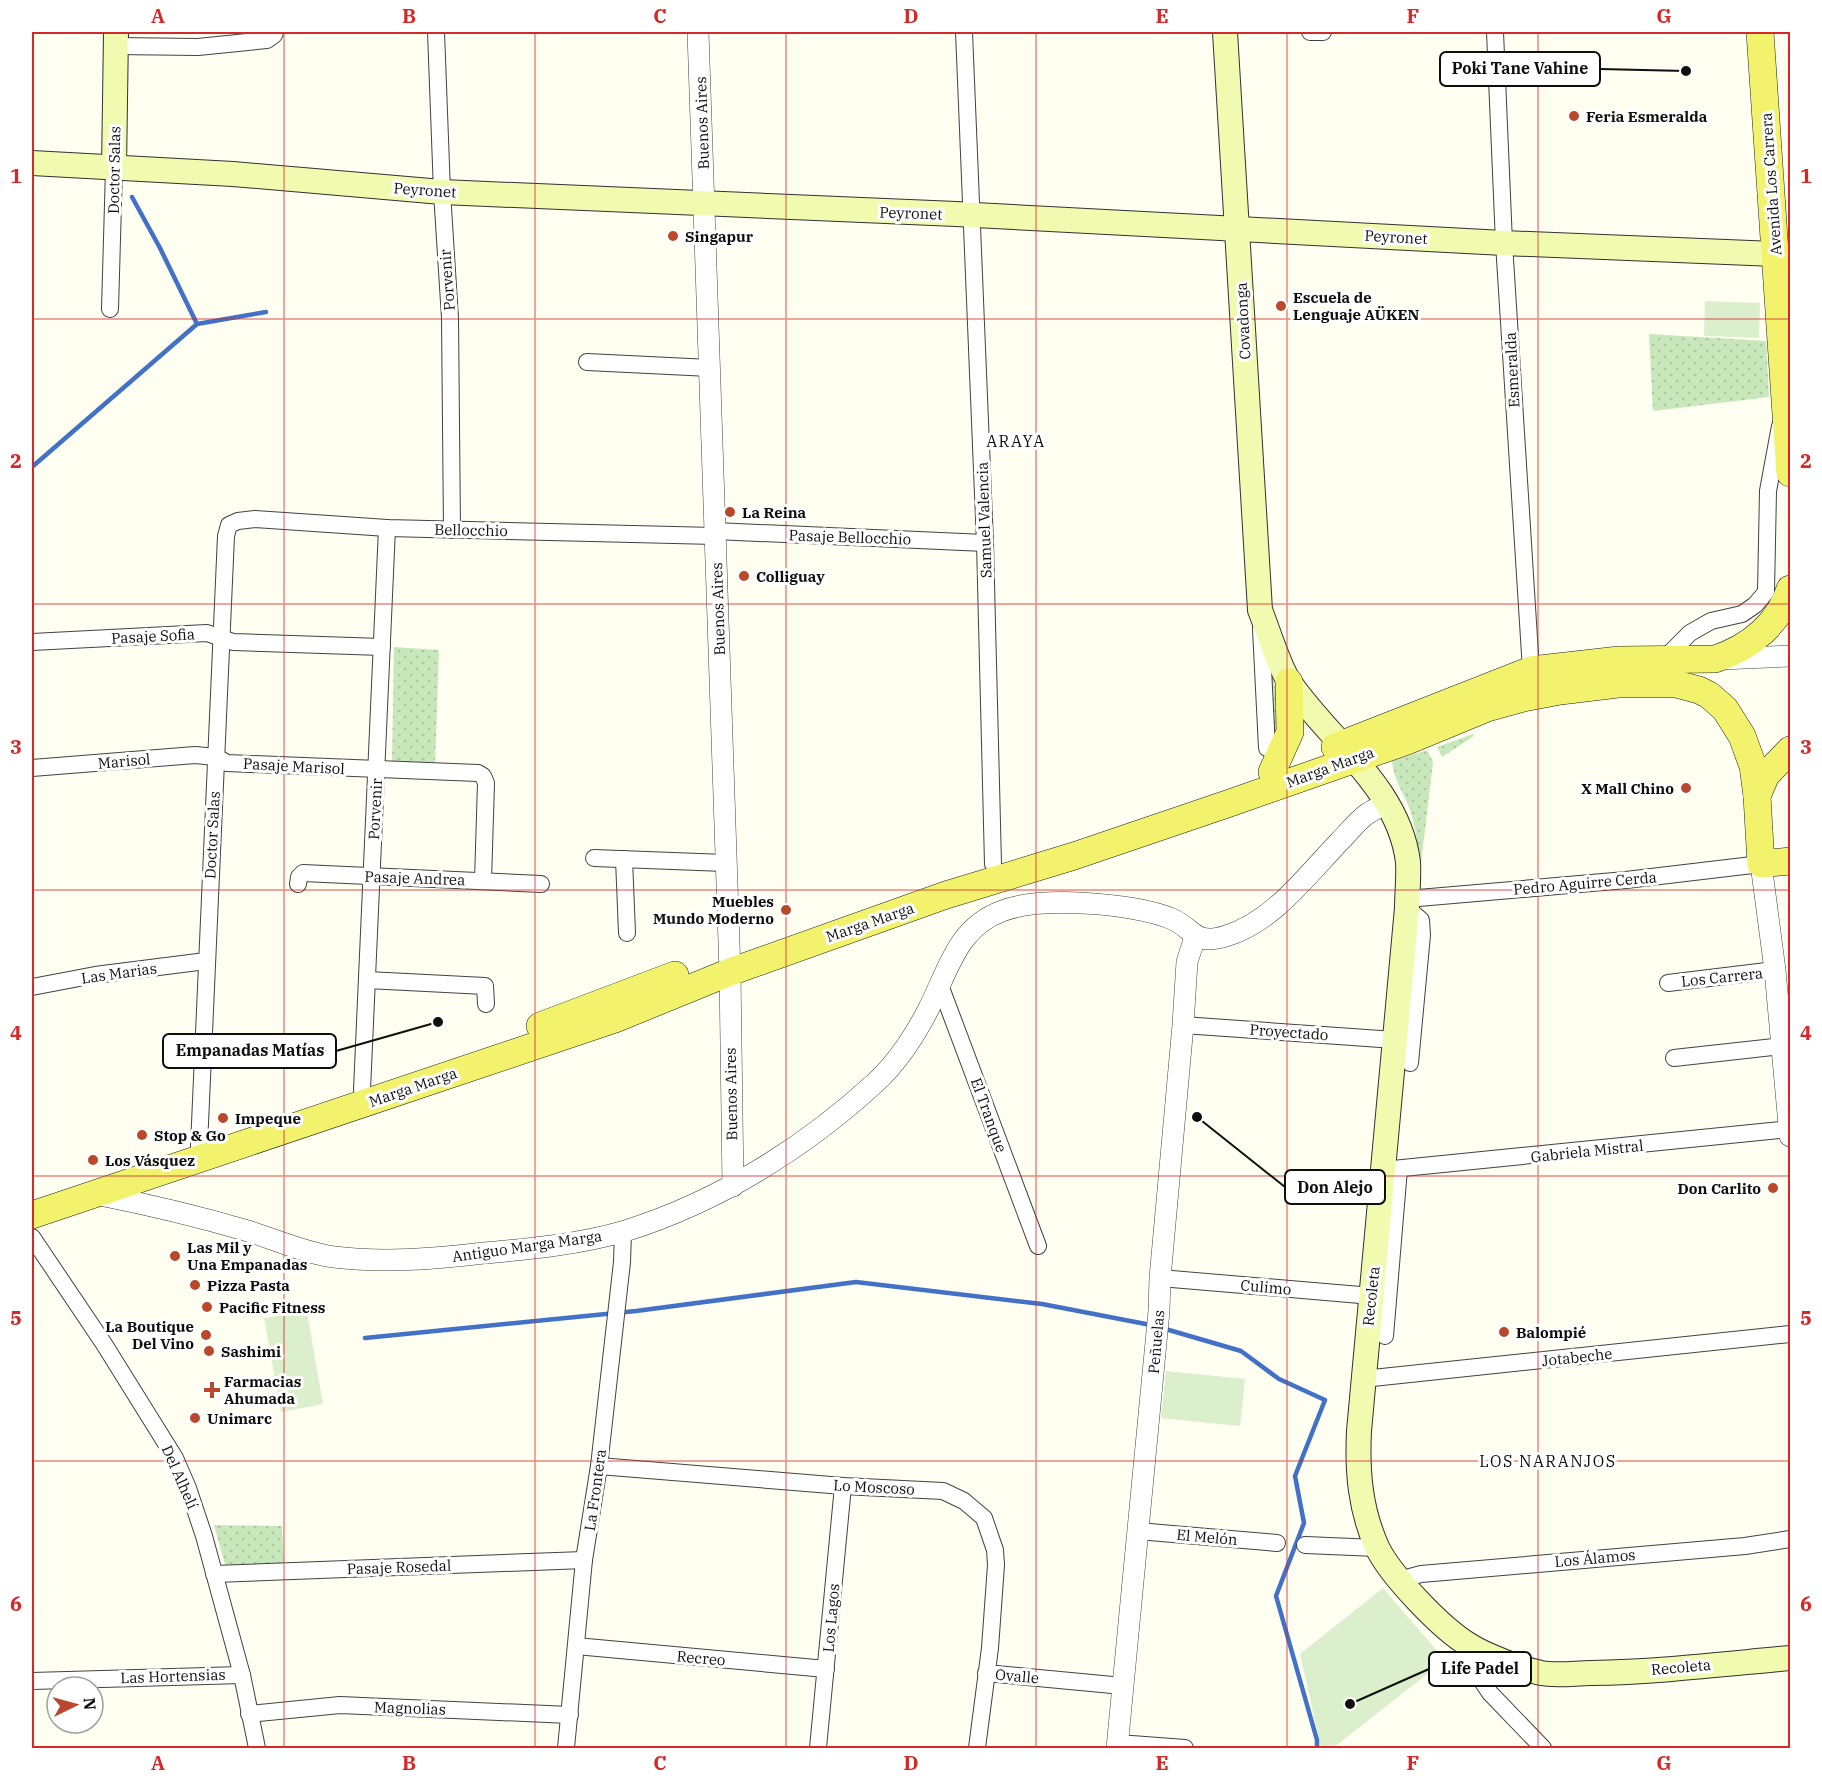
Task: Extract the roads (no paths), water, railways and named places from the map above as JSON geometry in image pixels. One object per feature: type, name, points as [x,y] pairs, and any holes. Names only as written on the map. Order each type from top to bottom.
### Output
[{"type":"main road","name":"Covadonga","points":[[1225,32],[1260,610],[1289,682],[1347,752]]},
{"type":"main road","name":"Avenida Los Carrera","points":[[1760,32],[1783,255],[1785,408],[1791,473]]},
{"type":"main road","name":"Doctor Salas","points":[[114,169],[116,39]]},
{"type":"main road","name":"Peyronet","points":[[32,163],[233,174],[442,192],[970,215],[1783,255]]},
{"type":"main road","points":[[1715,659],[1741,648],[1764,631],[1782,608],[1779,582]]},
{"type":"main road","name":"Marga Marga","points":[[32,1215],[615,1019],[729,963],[1085,852],[1347,752],[1531,670],[1619,660],[1715,659]]},
{"type":"main road","points":[[1269,760],[1290,732],[1289,682]]},
{"type":"main road","points":[[1495,703],[1589,687],[1647,683],[1688,686],[1709,695],[1734,722],[1753,766],[1761,864],[1791,861]]},
{"type":"main road","name":"Marga Marga","points":[[32,1203],[729,963],[1269,760],[1347,752],[1407,741],[1495,703]]},
{"type":"main road","points":[[1757,796],[1767,775],[1791,750]]},
{"type":"main road","name":"Recoleta","points":[[1347,752],[1386,803],[1397,823],[1408,862],[1407,904],[1395,1040],[1391,1170],[1372,1296],[1363,1379],[1358,1467],[1360,1489],[1377,1548],[1399,1580],[1434,1616],[1469,1645],[1515,1665],[1543,1674],[1616,1673],[1791,1658]]},
{"type":"street","points":[[116,39],[198,47],[267,40],[275,32]]},
{"type":"street","name":"Porvenir","points":[[436,32],[442,192],[450,318],[452,530]]},
{"type":"street","name":"Buenos Aires","points":[[698,32],[729,963],[733,1186]]},
{"type":"street","name":"Samuel Valencia","points":[[964,32],[985,543],[993,864]]},
{"type":"street","name":"Esmeralda","points":[[1495,32],[1504,243],[1531,670]]},
{"type":"street","name":"Doctor Salas","points":[[110,309],[114,169]]},
{"type":"street","points":[[587,362],[710,368]]},
{"type":"street","name":"Avenida Los Carrera","points":[[1779,582],[1768,491],[1776,437],[1785,408]]},
{"type":"street","name":"Bellocchio","points":[[229,525],[238,521],[255,519],[387,528],[715,534]]},
{"type":"street","name":"Doctor Salas","points":[[200,1146],[221,637],[226,536],[229,525]]},
{"type":"street","name":"Porvenir","points":[[362,1090],[387,528]]},
{"type":"street","name":"Pasaje Bellocchio","points":[[715,534],[985,543]]},
{"type":"street","points":[[1664,659],[1690,633],[1711,621],[1742,614],[1779,582]]},
{"type":"street","name":"Covadonga","points":[[1260,610],[1269,760]]},
{"type":"street","name":"Pasaje Sofia","points":[[32,642],[207,633],[233,642],[382,647]]},
{"type":"street","name":"Marga Marga","points":[[1495,703],[1541,685],[1715,659],[1791,656]]},
{"type":"street","points":[[1495,703],[1531,670]]},
{"type":"street","name":"Marisol","points":[[32,768],[195,755],[216,757]]},
{"type":"street","name":"Pasaje Marisol","points":[[216,757],[227,763],[478,773],[483,776],[486,783],[483,880]]},
{"type":"street","points":[[1195,937],[1225,936],[1251,926],[1265,916],[1364,816],[1386,803]]},
{"type":"street","points":[[594,858],[725,863]]},
{"type":"street","points":[[624,859],[627,933]]},
{"type":"street","name":"Pedro Aguirre Cerda","points":[[1407,904],[1761,864]]},
{"type":"street","name":"Los Carrera","points":[[1761,864],[1791,1136]]},
{"type":"street","name":"Pasaje Andrea","points":[[298,884],[299,876],[303,873],[541,884]]},
{"type":"street","name":"Antiguo Marga Marga","points":[[94,1194],[178,1211],[330,1257],[382,1261],[507,1251],[562,1244],[623,1232],[679,1211],[733,1186],[820,1130],[881,1077],[906,1049],[940,985],[953,953],[964,938],[981,923],[1002,911],[1038,903],[1125,907],[1175,920],[1195,937]]},
{"type":"street","points":[[1407,904],[1421,920],[1422,935],[1410,1062]]},
{"type":"street","name":"Peñuelas","points":[[1118,1746],[1159,1311],[1187,962],[1195,937]]},
{"type":"street","name":"Las Marias","points":[[32,987],[95,975],[206,962]]},
{"type":"street","points":[[1726,987],[1775,976]]},
{"type":"street","name":"Los Carrera","points":[[1668,982],[1775,976]]},
{"type":"street","points":[[367,980],[485,986],[486,1004]]},
{"type":"street","name":"El Tranque","points":[[940,985],[1038,1246]]},
{"type":"street","name":"Proyectado","points":[[1183,1024],[1395,1040]]},
{"type":"street","points":[[1674,1059],[1782,1046]]},
{"type":"street","name":"Gabriela Mistral","points":[[1391,1170],[1790,1129]]},
{"type":"street","name":"Recoleta","points":[[1385,1336],[1391,1170]]},
{"type":"street","name":"La Frontera","points":[[566,1749],[584,1560],[599,1466],[622,1262],[623,1232]]},
{"type":"street","name":"Del Alhelí","points":[[32,1237],[104,1344],[175,1458],[188,1488],[214,1574],[242,1674],[257,1749]]},
{"type":"street","name":"Culimo","points":[[1160,1278],[1372,1296]]},
{"type":"street","name":"Jotabeche","points":[[1363,1379],[1791,1335]]},
{"type":"street","name":"Lo Moscoso","points":[[599,1466],[843,1486],[943,1491],[964,1501],[984,1518],[995,1550],[996,1565],[986,1673]]},
{"type":"street","name":"Los Lagos","points":[[818,1749],[843,1486]]},
{"type":"street","name":"El Melón","points":[[1138,1531],[1277,1543]]},
{"type":"street","name":"Los Álamos","points":[[1399,1580],[1421,1574],[1745,1546],[1791,1539]]},
{"type":"street","points":[[1305,1545],[1377,1548]]},
{"type":"street","name":"Pasaje Rosedal","points":[[214,1574],[584,1560]]},
{"type":"street","points":[[1469,1645],[1470,1664],[1490,1693],[1543,1749]]},
{"type":"street","name":"Recreo","points":[[576,1646],[826,1670]]},
{"type":"street","name":"Ovalle","points":[[977,1749],[986,1673],[1123,1686]]},
{"type":"street","name":"Las Hortensias","points":[[32,1681],[242,1674]]},
{"type":"street","name":"Magnolias","points":[[249,1714],[340,1705],[570,1715]]},
{"type":"street","points":[[1118,1746],[1185,1749]]},
{"type":"waterway","points":[[132,197],[197,324]]},
{"type":"waterway","points":[[32,467],[197,324],[266,312]]},
{"type":"waterway","points":[[365,1338],[636,1311],[856,1282],[1042,1304],[1151,1325]]},
{"type":"waterway","points":[[1162,1328],[1241,1351],[1279,1379],[1325,1400],[1295,1476],[1304,1523],[1276,1596],[1317,1740],[1317,1748]]},
{"type":"place","name":"Poki Tane Vahine","points":[[1686,71]]},
{"type":"place","name":"Feria Esmeralda","points":[[1574,116]]},
{"type":"place","name":"Singapur","points":[[673,236]]},
{"type":"place","name":"Escuela de Lenguaje AÜKEN","points":[[1281,306]]},
{"type":"place","name":"La Reina","points":[[730,512]]},
{"type":"place","name":"Colliguay","points":[[744,576]]},
{"type":"place","name":"X Mall Chino","points":[[1686,788]]},
{"type":"place","name":"Muebles Mundo Moderno","points":[[786,910]]},
{"type":"place","name":"Empanadas Matías","points":[[438,1022]]},
{"type":"place","name":"Don Alejo","points":[[1197,1117]]},
{"type":"place","name":"Impeque","points":[[223,1118]]},
{"type":"place","name":"Stop & Go","points":[[142,1135]]},
{"type":"place","name":"Los Vásquez","points":[[93,1160]]},
{"type":"place","name":"Don Carlito","points":[[1773,1188]]},
{"type":"place","name":"Las Mil y Una Empanadas","points":[[175,1256]]},
{"type":"place","name":"Pizza Pasta","points":[[195,1285]]},
{"type":"place","name":"Pacific Fitness","points":[[207,1307]]},
{"type":"place","name":"Balompié","points":[[1504,1332]]},
{"type":"place","name":"La Boutique Del Vino","points":[[206,1335]]},
{"type":"place","name":"Sashimi","points":[[209,1351]]},
{"type":"place","name":"Farmacias Ahumada","points":[[212,1390]]},
{"type":"place","name":"Unimarc","points":[[195,1418]]},
{"type":"place","name":"Life Padel","points":[[1350,1704]]},
{"type":"district","name":"ARAYA","points":[[1016,441]]},
{"type":"district","name":"LOS NARANJOS","points":[[1548,1461]]}]
